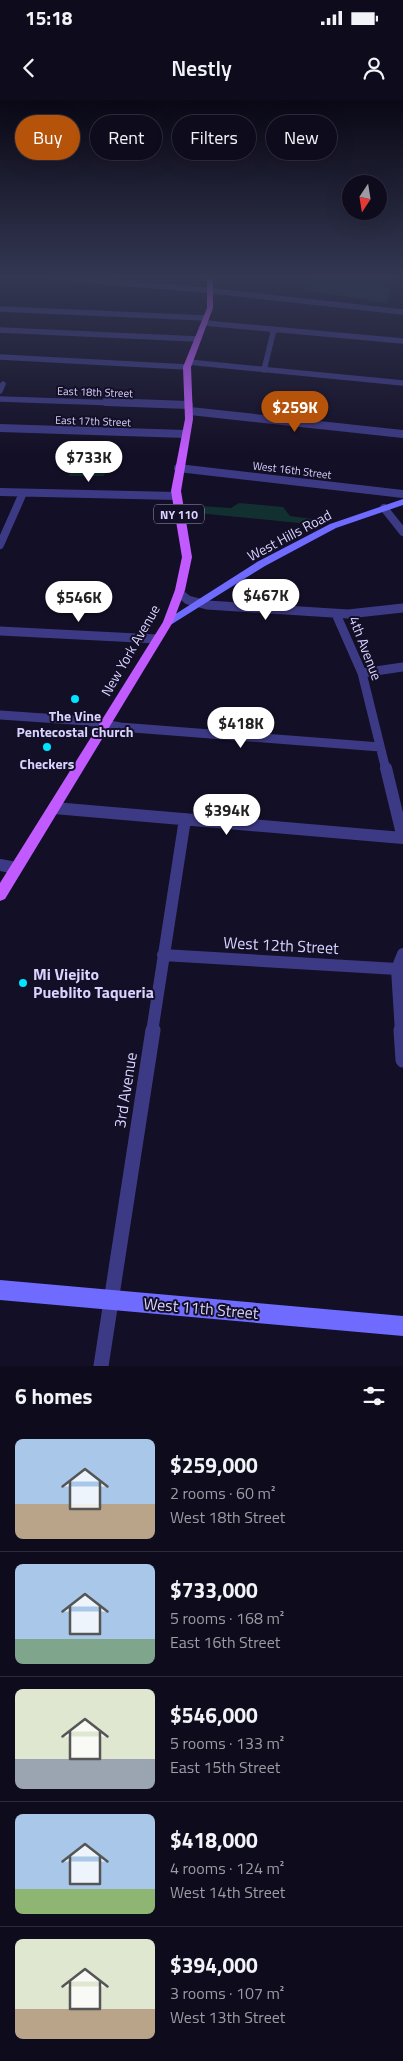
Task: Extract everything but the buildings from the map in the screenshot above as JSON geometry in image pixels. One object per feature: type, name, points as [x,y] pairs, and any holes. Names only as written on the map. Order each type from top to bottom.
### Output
[{"type":"main road","name":"New York Avenue","points":[[0,895],[168,622],[179,593],[186,557],[176,496],[178,468],[186,434],[189,408],[187,364],[198,336]]},
{"type":"street","points":[[133,336],[197,339]]},
{"type":"street","points":[[264,370],[272,336]]},
{"type":"street","points":[[357,336],[403,340]]},
{"type":"street","points":[[0,357],[187,364],[403,383]]},
{"type":"street","name":"East 18th Street","points":[[0,399],[189,408],[403,434]]},
{"type":"street","name":"East 17th Street","points":[[0,428],[186,434]]},
{"type":"street","name":"West 16th Street","points":[[178,468],[403,494]]},
{"type":"street","points":[[0,492],[176,496]]},
{"type":"street","points":[[0,545],[23,493]]},
{"type":"street","name":"West Hills Road","points":[[168,622],[261,564],[333,526],[403,502]]},
{"type":"street","points":[[384,508],[403,532]]},
{"type":"street","points":[[179,593],[188,600],[199,604],[336,614],[358,614],[403,608]]},
{"type":"street","name":"4th Avenue","points":[[336,614],[362,673],[403,838]]},
{"type":"street","points":[[0,631],[157,639]]},
{"type":"street","points":[[362,673],[403,667]]},
{"type":"street","points":[[0,715],[88,720],[120,727],[380,747]]},
{"type":"street","points":[[54,808],[403,838]]},
{"type":"street","name":"3rd Avenue","points":[[101,1366],[185,819]]},
{"type":"street","points":[[0,865],[16,868]]},
{"type":"street","name":"West 12th Street","points":[[163,954],[397,968]]},
{"type":"street","points":[[403,954],[397,968],[403,1060]]},
{"type":"street","name":"West 11th Street","points":[[0,1290],[403,1326]]},
{"type":"green space","points":[[76,448],[113,450],[104,476],[69,476]]},
{"type":"green space","points":[[239,503],[283,507],[290,516],[320,520],[319,525],[197,513],[201,506],[231,508]]},
{"type":"place","name":"The Vine Pentecostal Church","points":[[75,699]]},
{"type":"place","name":"Checkers","points":[[47,747]]},
{"type":"place","name":"Mi Viejito Pueblito Taqueria","points":[[23,983]]}]
